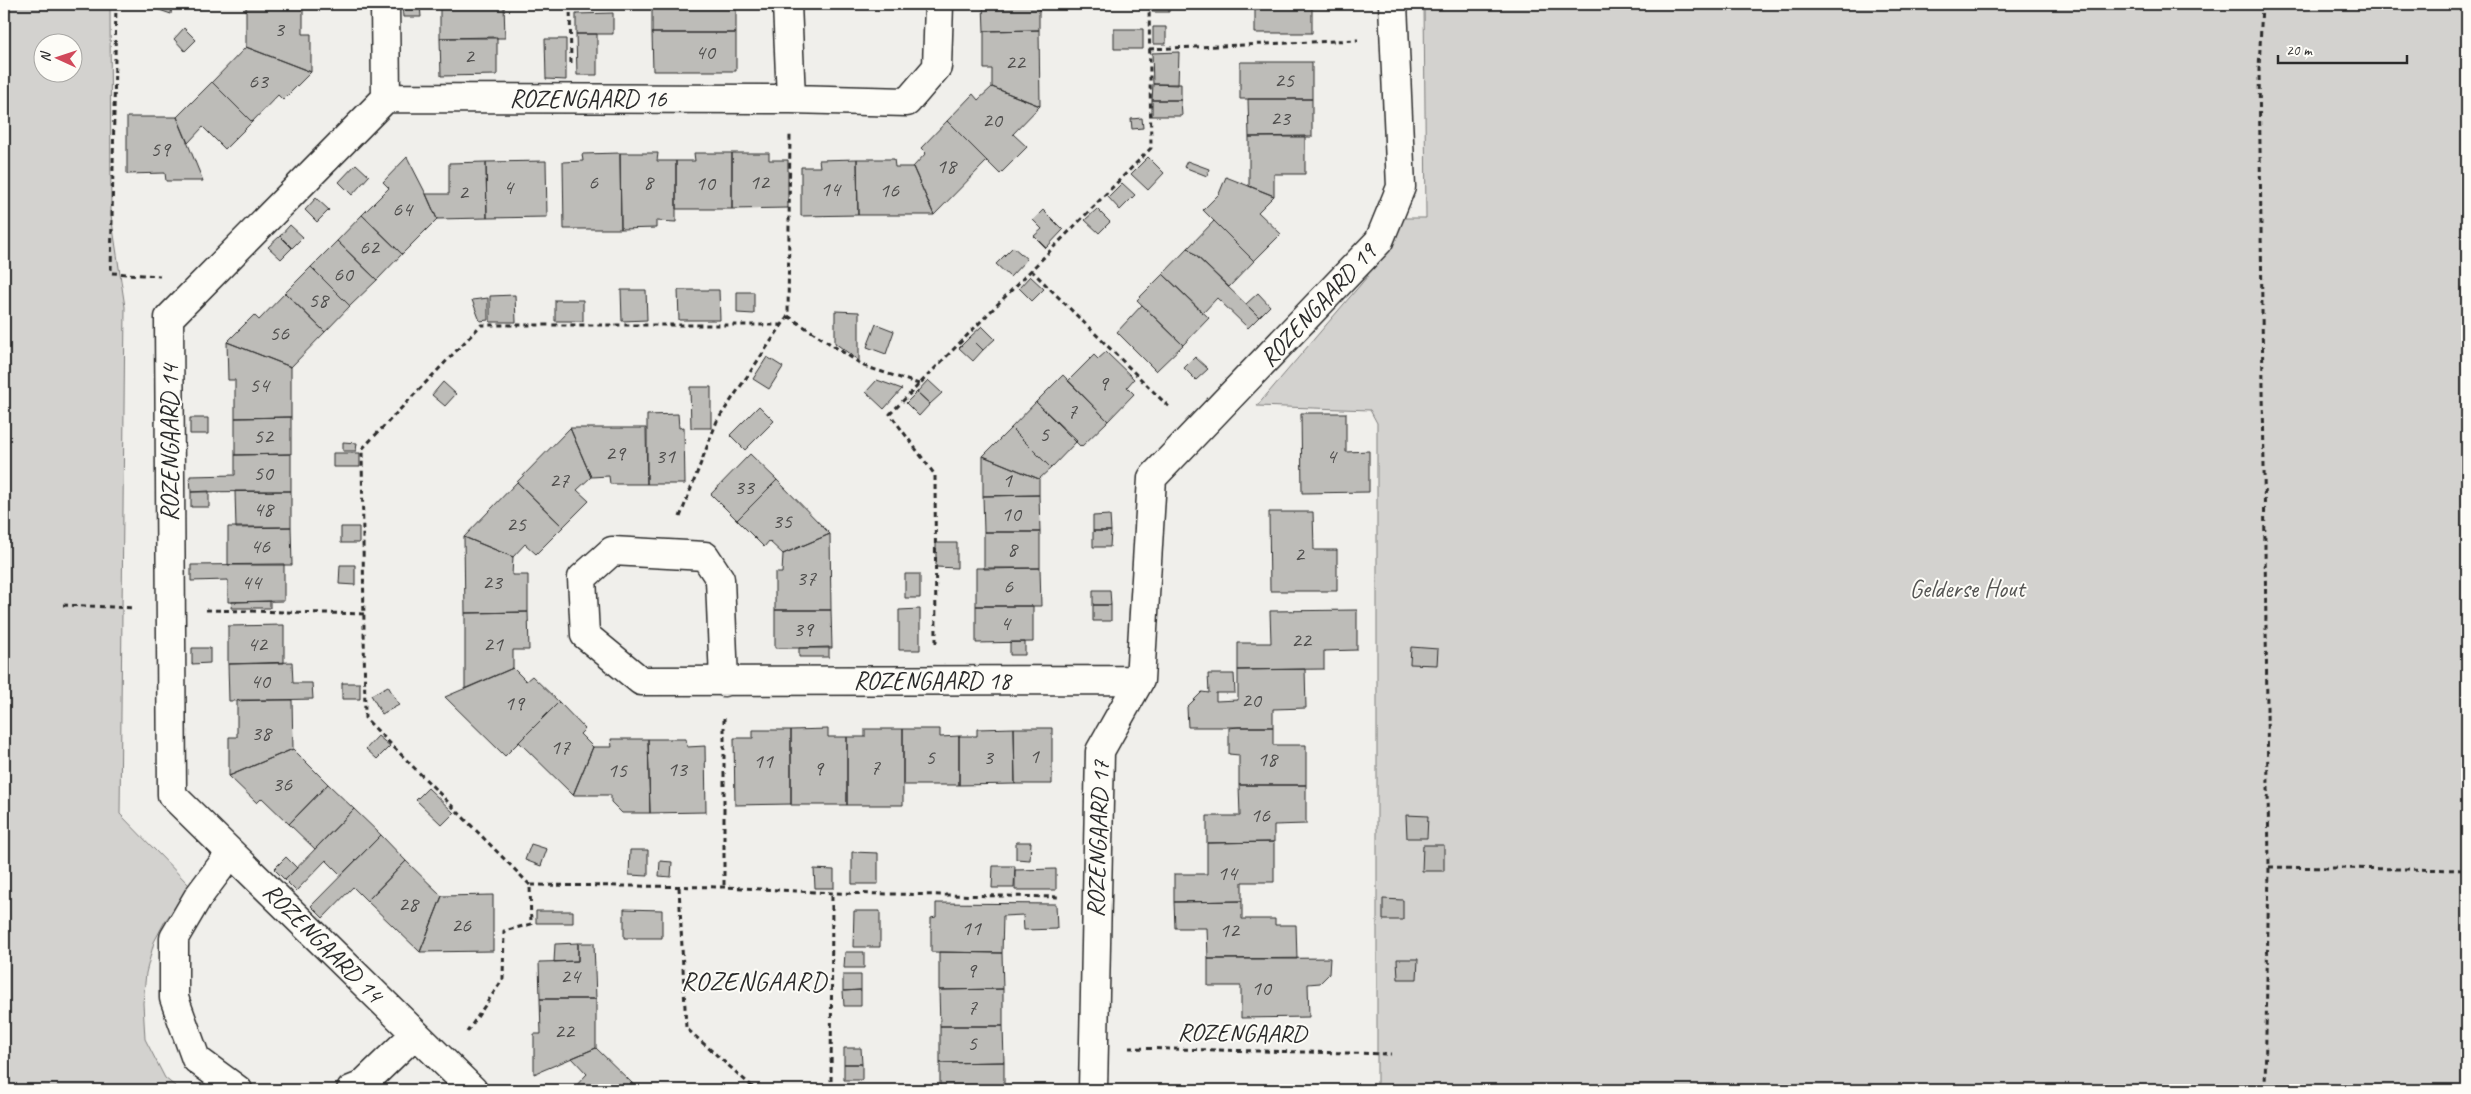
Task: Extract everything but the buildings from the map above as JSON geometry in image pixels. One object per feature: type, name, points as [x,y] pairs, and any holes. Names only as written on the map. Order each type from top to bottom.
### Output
[{"type":"street","points":[[384,4],[386,98]]},
{"type":"street","points":[[787,4],[791,99]]},
{"type":"street","name":"ROZENGAARD 16","points":[[386,98],[791,99],[907,102],[937,67],[939,4]]},
{"type":"street","name":"ROZENGAARD 19","points":[[1152,478],[1379,241],[1401,187],[1393,4]]},
{"type":"street","name":"ROZENGAARD 14","points":[[386,98],[169,318],[172,795],[473,1090]]},
{"type":"street","name":"ROZENGAARD 17","points":[[1093,1090],[1100,751],[1140,680],[1152,478]]},
{"type":"street","name":"ROZENGAARD 18","points":[[724,682],[720,579],[705,556],[612,551],[582,578],[585,635],[642,681],[724,682],[1140,680]]},
{"type":"street","points":[[231,853],[198,897],[174,938],[174,998],[196,1059],[238,1090]]},
{"type":"street","points":[[351,1090],[361,1086],[415,1034]]},
{"type":"path","points":[[116,4],[111,273],[208,278]]},
{"type":"path","points":[[570,4],[571,99]]},
{"type":"path","points":[[936,681],[935,475],[890,414],[1151,148],[1149,4]]},
{"type":"path","points":[[2262,4],[2259,69],[2269,867],[2265,1090]]},
{"type":"path","points":[[1149,49],[1394,39]]},
{"type":"path","points":[[667,554],[717,421],[788,316],[791,99]]},
{"type":"path","points":[[1031,270],[1195,434]]},
{"type":"path","points":[[788,316],[864,366],[919,384]]},
{"type":"path","points":[[446,1064],[503,979],[504,931],[531,924],[530,885],[365,718],[366,614],[362,449],[481,325],[781,325]]},
{"type":"path","points":[[63,605],[366,614]]},
{"type":"path","points":[[724,682],[724,887]]},
{"type":"path","points":[[2269,867],[2467,870]]},
{"type":"path","points":[[530,885],[724,887],[832,893],[1096,897]]},
{"type":"path","points":[[679,887],[686,1028],[756,1090]]},
{"type":"path","points":[[831,1090],[832,893]]},
{"type":"path","name":"ROZENGAARD","points":[[1093,1048],[1391,1054]]},
{"type":"green space","points":[[4,4],[110,4],[111,215],[125,307],[120,814],[191,887],[165,921],[154,942],[146,973],[143,1003],[145,1039],[165,1078],[180,1090],[4,1090]]},
{"type":"green space","name":"Gelderse Hout","points":[[1424,4],[2467,4],[2467,1090],[1377,1090],[1377,423],[1370,410],[1257,406],[1367,277],[1377,249],[1377,218],[1426,218]]},
{"type":"district","name":"ROZENGAARD","points":[[754,981]]}]
